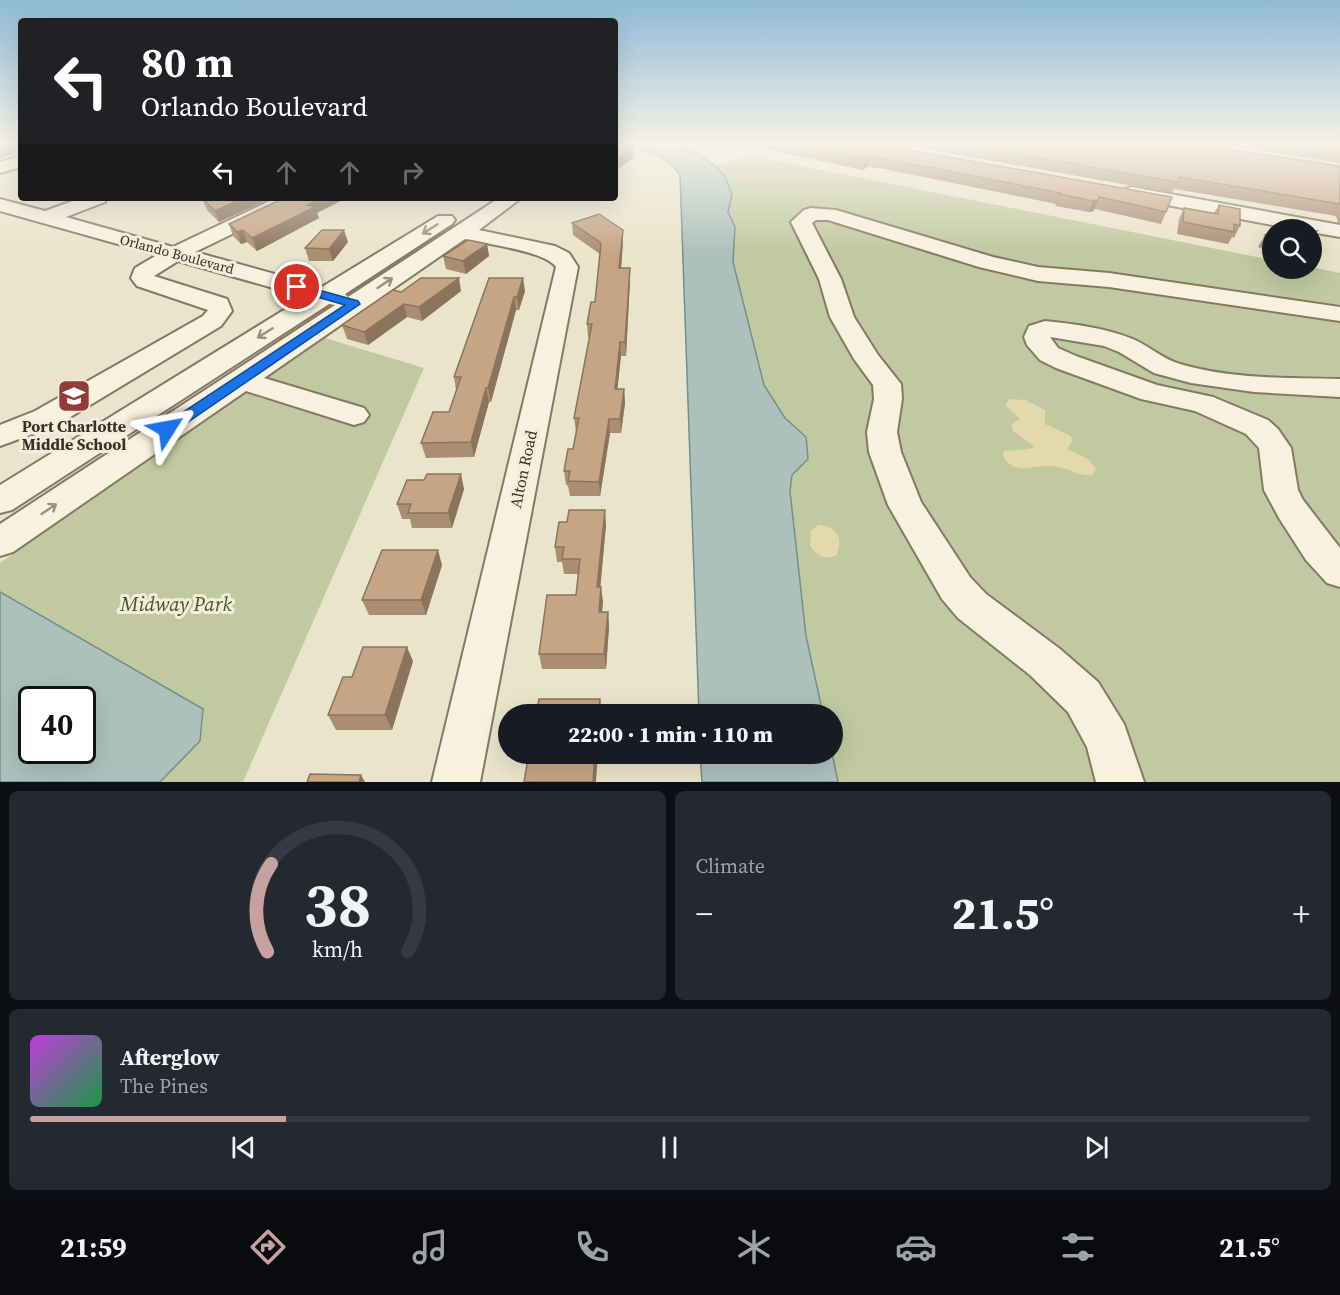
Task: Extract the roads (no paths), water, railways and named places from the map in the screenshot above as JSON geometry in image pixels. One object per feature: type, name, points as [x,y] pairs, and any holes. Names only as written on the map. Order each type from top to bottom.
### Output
[{"type":"street","points":[[1117,190],[1340,231]]},
{"type":"street","points":[[46,218],[90,201]]},
{"type":"street","points":[[2,436],[46,418],[216,317],[220,308],[214,302],[143,280],[142,275],[147,268],[285,201]]},
{"type":"street","points":[[0,501],[475,201]]},
{"type":"street","points":[[0,542],[508,201]]},
{"type":"street","name":"Orlando Boulevard","points":[[0,205],[354,304]]},
{"type":"street","points":[[1120,782],[1108,740],[1083,697],[1045,662],[972,606],[956,588],[905,505],[885,452],[882,432],[888,399],[887,384],[867,359],[842,316],[830,279],[819,262],[801,222],[804,217],[811,214],[829,214],[987,262],[1038,274],[1109,280],[1340,314]]},
{"type":"street","name":"Alton Road","points":[[456,782],[567,267],[561,258],[548,251],[461,232]]},
{"type":"street","points":[[1340,388],[1251,384],[1201,377],[1152,363],[1124,344],[1103,338],[1045,329],[1038,331],[1037,337],[1040,345],[1049,354],[1066,362],[1150,393],[1203,403],[1257,427],[1275,448],[1281,490],[1291,509],[1319,550],[1340,572]]},
{"type":"street","points":[[241,380],[354,415]]},
{"type":"water","points":[[680,180],[726,180],[732,194],[728,212],[735,227],[733,262],[764,385],[785,418],[806,437],[808,459],[792,475],[790,491],[806,636],[821,704],[699,704]]},
{"type":"water","points":[[0,592],[203,709],[200,741],[160,782],[0,782]]},
{"type":"water","points":[[701,764],[834,764],[838,782],[702,782]]},
{"type":"place","name":"Port Charlotte Middle School","points":[[74,396]]},
{"type":"park label","name":"Midway Park","points":[[176,604]]}]
